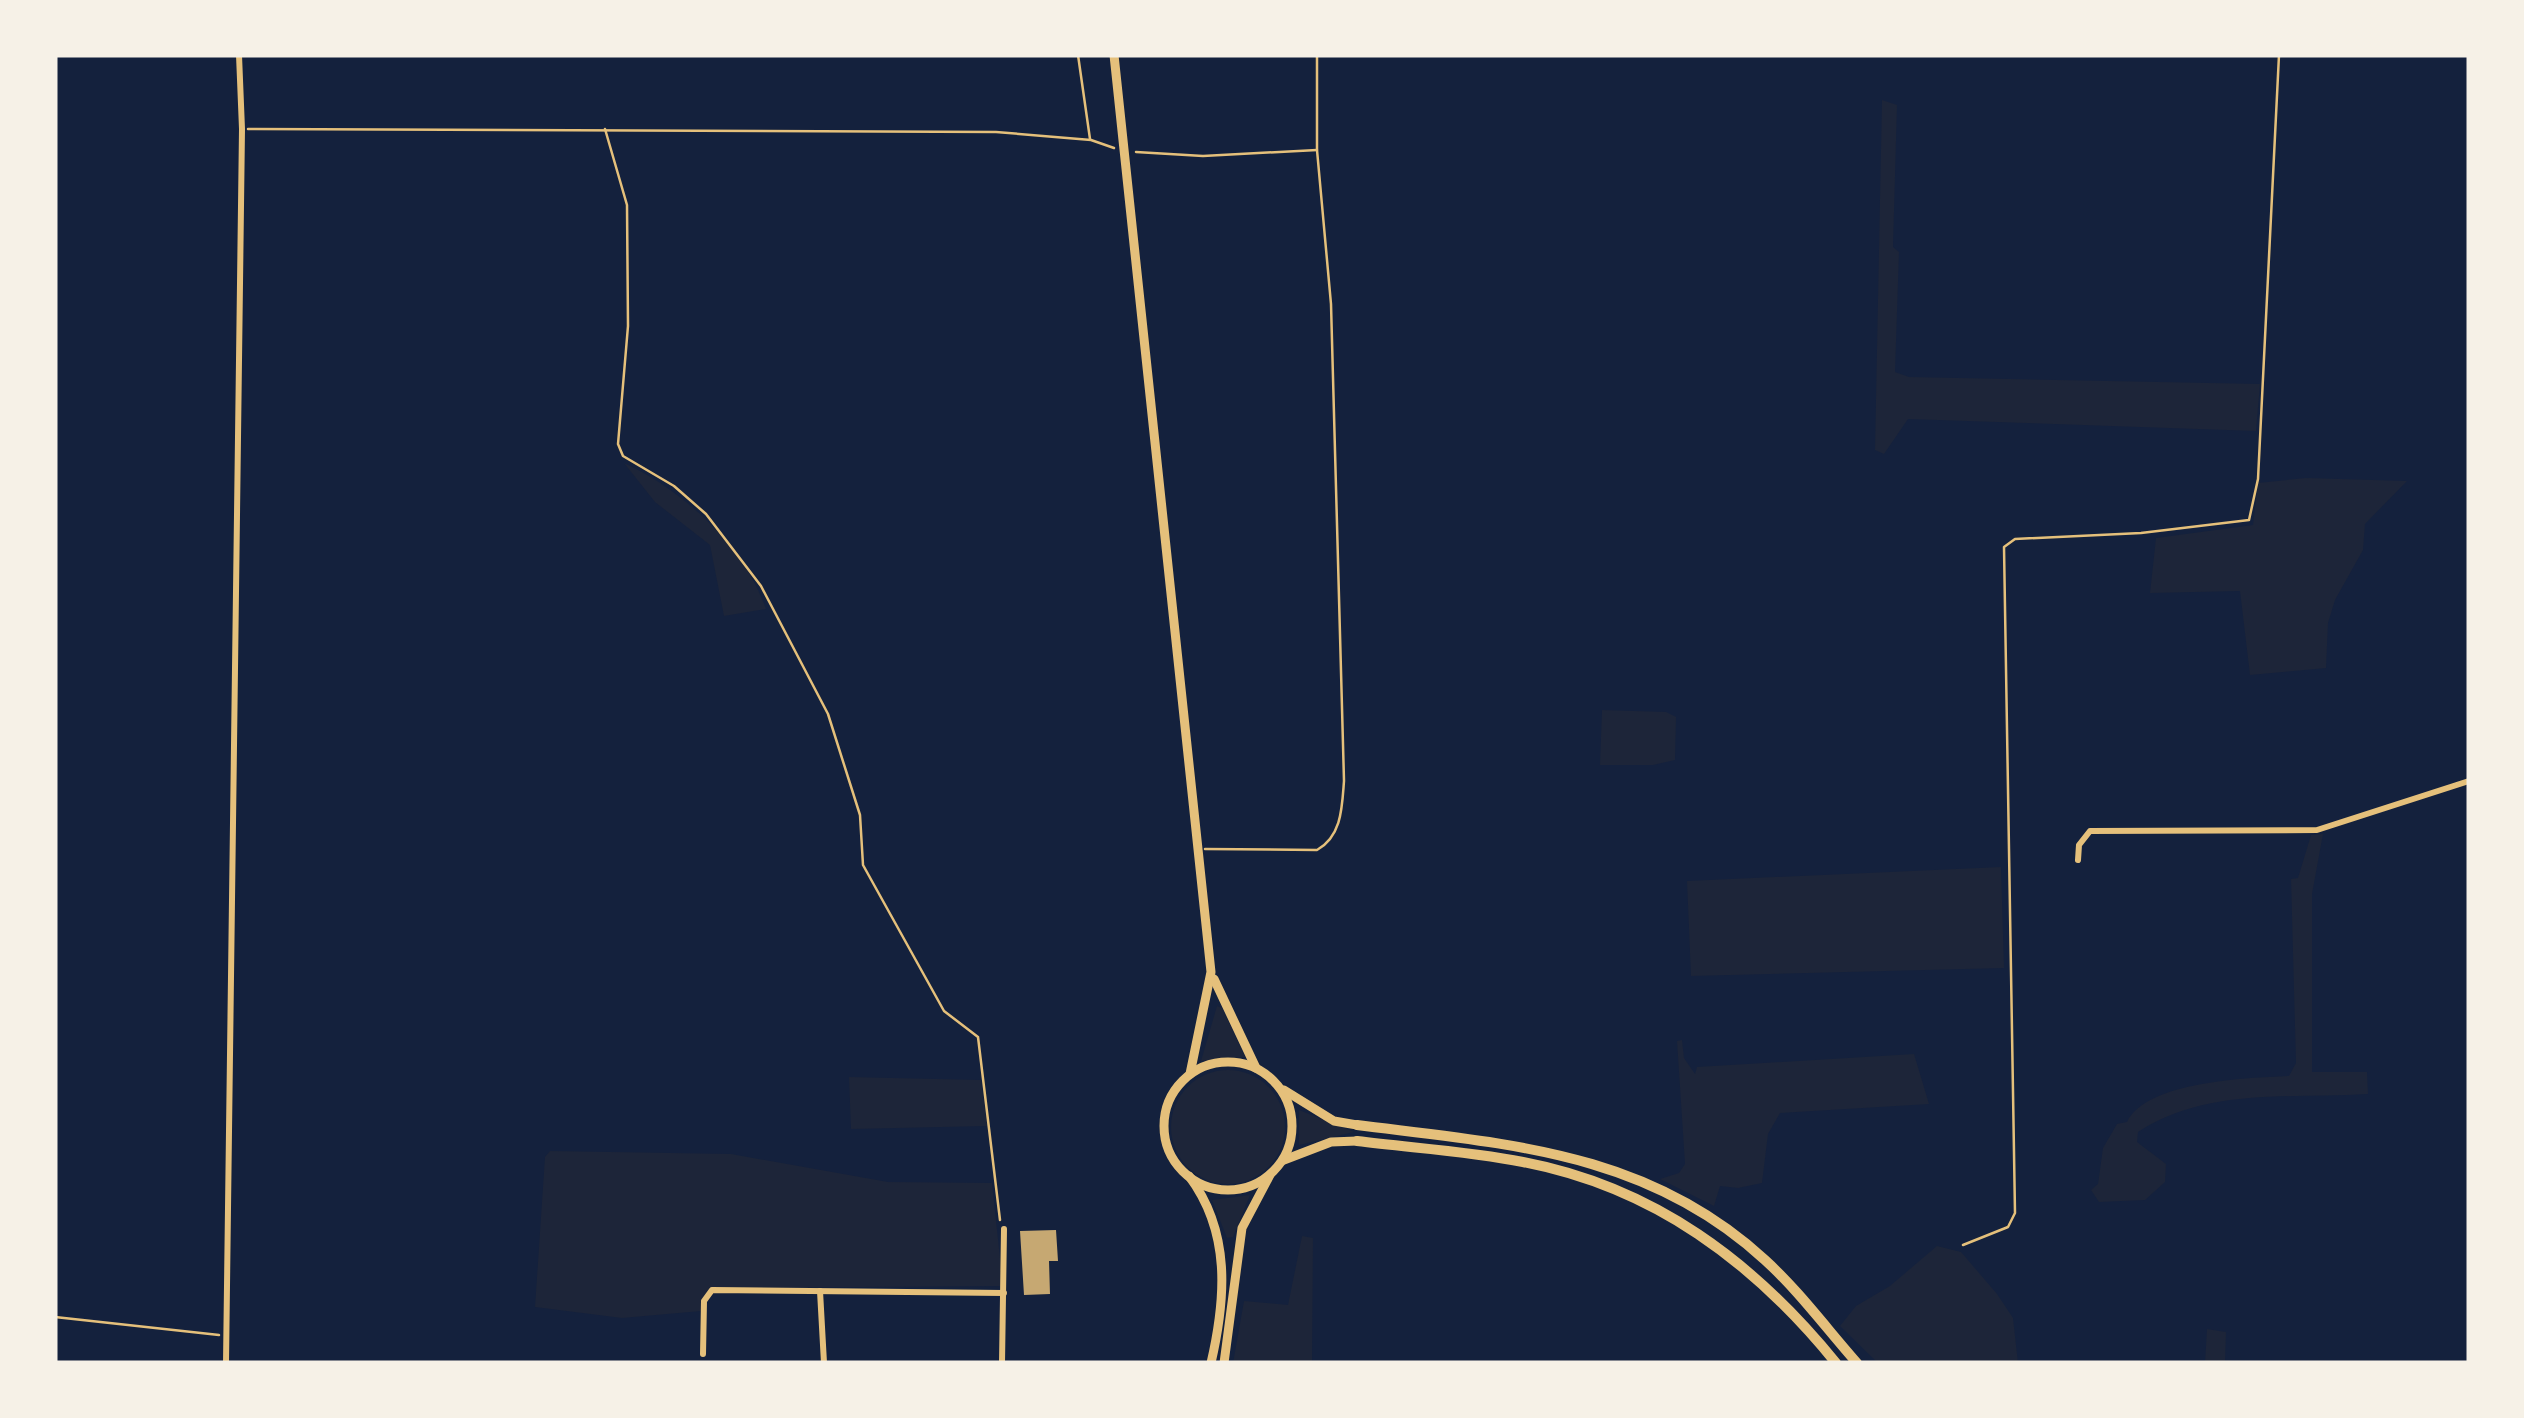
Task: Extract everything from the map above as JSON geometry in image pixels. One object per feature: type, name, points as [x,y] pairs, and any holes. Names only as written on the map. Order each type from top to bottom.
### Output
[{"type":"highway","points":[[1357,1126],[1523,1145],[1598,1163],[1652,1186],[1708,1216],[1765,1260],[1857,1363]]},
{"type":"highway","points":[[1357,1141],[1522,1161],[1598,1182],[1644,1201],[1698,1230],[1750,1271],[1797,1316],[1836,1363]]},
{"type":"main road","points":[[1114,55],[1212,972],[1226,1011],[1256,1068],[1334,1121],[1357,1126]]},
{"type":"main road","points":[[1211,1363],[1222,1297],[1222,1244],[1210,1210],[1172,1157],[1164,1124],[1172,1096],[1190,1074],[1212,972]]},
{"type":"main road","points":[[1190,1074],[1226,1062],[1256,1068]]},
{"type":"main road","points":[[1274,1082],[1288,1102],[1292,1120],[1282,1162]]},
{"type":"main road","points":[[1224,1363],[1242,1228],[1270,1175],[1282,1162],[1331,1142],[1357,1141]]},
{"type":"main road","points":[[1188,1176],[1206,1186],[1233,1190],[1270,1175]]},
{"type":"street","points":[[226,1363],[242,130],[239,55]]},
{"type":"street","points":[[2078,860],[2080,844],[2090,831],[2317,830],[2469,781]]},
{"type":"street","points":[[1002,1363],[1004,1229]]},
{"type":"street","points":[[703,1354],[704,1301],[712,1290],[1004,1293]]},
{"type":"street","points":[[820,1290],[824,1363]]},
{"type":"path","points":[[1078,55],[1090,140]]},
{"type":"path","points":[[1198,849],[1317,850],[1329,841],[1342,813],[1332,304],[1317,150],[1317,55]]},
{"type":"path","points":[[1963,1245],[2008,1228],[2015,1213],[2004,547],[2014,538],[2141,533],[2249,520],[2258,479],[2280,55]]},
{"type":"path","points":[[605,129],[626,206],[628,326],[618,444],[623,456],[674,486],[725,534],[761,586],[828,714],[860,815],[862,864],[944,1010],[978,1037],[1004,1229]]},
{"type":"path","points":[[242,130],[996,132],[1090,140],[1124,151],[1202,156],[1317,150]]},
{"type":"path","points":[[55,1317],[226,1336]]},
{"type":"shaded area","points":[[1882,100],[1897,105],[1893,247],[1899,252],[1895,372],[1909,377],[2260,384],[2256,431],[1908,419],[1884,454],[1875,450]]},
{"type":"shaded area","points":[[624,463],[668,488],[709,522],[743,563],[766,609],[724,616],[710,545],[655,502]]},
{"type":"shaded area","points":[[2306,478],[2407,481],[2365,524],[2363,550],[2335,600],[2328,623],[2326,668],[2250,675],[2240,591],[2150,593],[2156,538],[2253,525],[2258,483]]},
{"type":"shaded area","points":[[1602,710],[1666,712],[1676,717],[1675,760],[1653,765],[1600,765]]},
{"type":"shaded area","points":[[2323,834],[2312,894],[2312,1072],[2367,1072],[2368,1094],[2250,1098],[2193,1108],[2165,1118],[2138,1132],[2137,1142],[2166,1164],[2165,1182],[2145,1200],[2099,1202],[2091,1190],[2098,1184],[2103,1148],[2117,1124],[2127,1122],[2138,1108],[2155,1098],[2200,1084],[2289,1076],[2296,1063],[2291,879],[2298,878],[2311,835]]},
{"type":"shaded area","points":[[2001,867],[2004,968],[1691,976],[1687,881]]},
{"type":"shaded area","points":[[1217,1006],[1222,1008],[1245,1057],[1201,1061]]},
{"type":"shaded area","points":[[1682,1040],[1684,1058],[1695,1074],[1697,1067],[1914,1054],[1929,1104],[1780,1113],[1768,1134],[1762,1183],[1738,1188],[1720,1186],[1714,1206],[1660,1179],[1679,1173],[1685,1164],[1677,1041]]},
{"type":"shaded area","points":[[1228,1070],[1250,1074],[1268,1087],[1281,1105],[1285,1127],[1281,1149],[1268,1167],[1250,1180],[1228,1184],[1206,1180],[1188,1167],[1175,1149],[1171,1127],[1175,1105],[1188,1087],[1206,1074]]},
{"type":"shaded area","points":[[849,1077],[981,1080],[987,1126],[851,1129]]},
{"type":"shaded area","points":[[1299,1110],[1354,1132],[1299,1145]]},
{"type":"shaded area","points":[[550,1151],[731,1154],[888,1182],[992,1183],[1003,1286],[710,1288],[701,1311],[622,1318],[535,1307],[545,1157]]},
{"type":"shaded area","points":[[1250,1195],[1233,1237],[1227,1238],[1212,1200]]},
{"type":"shaded area","points":[[1302,1236],[1313,1238],[1312,1363],[1233,1363],[1244,1301],[1288,1305]]},
{"type":"shaded area","points":[[1937,1246],[1961,1252],[1997,1294],[2013,1318],[2018,1363],[1878,1363],[1840,1326],[1856,1306],[1890,1286]]},
{"type":"shaded area","points":[[2207,1329],[2226,1332],[2225,1363],[2205,1363]]},
{"type":"building","points":[[1056,1230],[1058,1261],[1049,1261],[1050,1294],[1024,1295],[1020,1231]]}]
